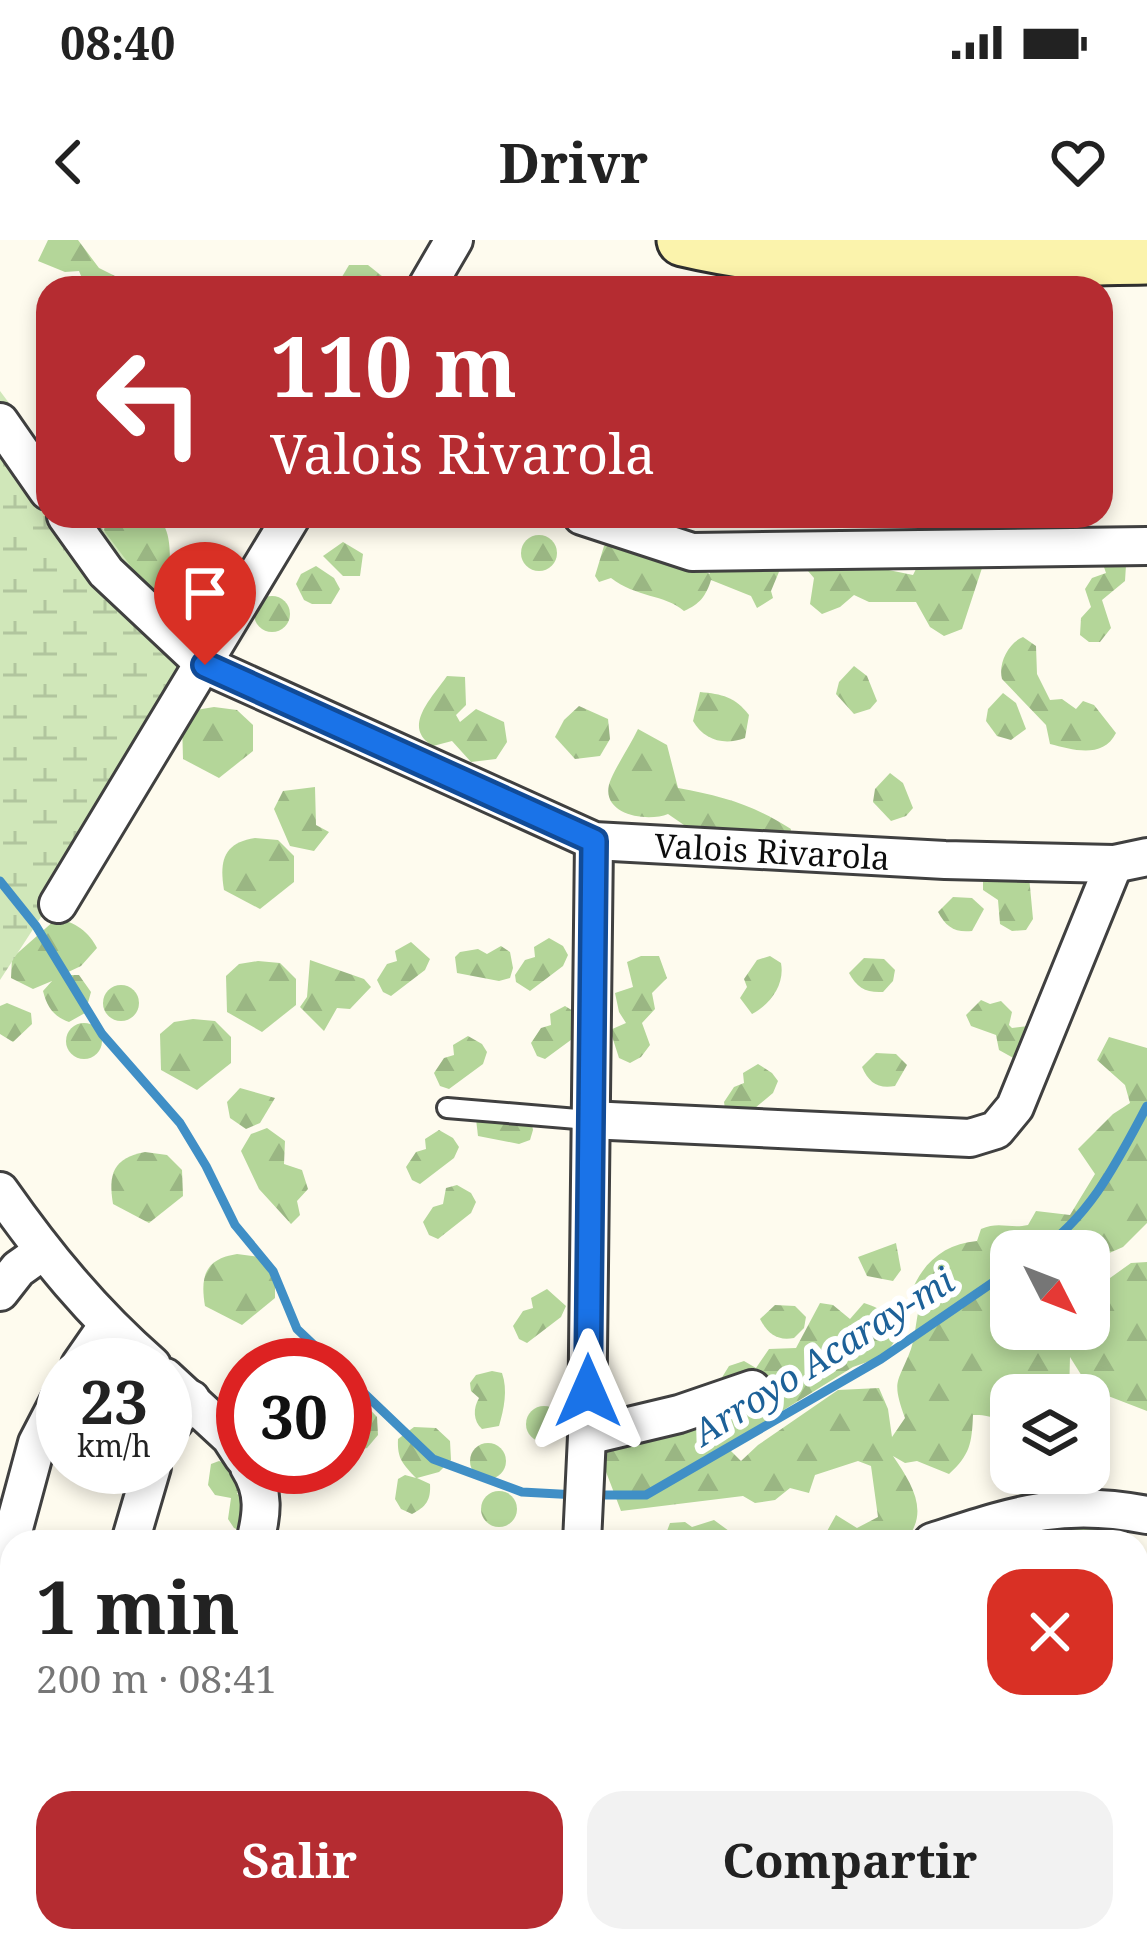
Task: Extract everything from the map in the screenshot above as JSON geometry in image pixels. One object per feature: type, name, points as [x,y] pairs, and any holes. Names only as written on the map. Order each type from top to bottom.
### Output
[{"type":"street","points":[[433,276],[454,240]]},
{"type":"street","points":[[683,240],[761,264],[1064,266],[1126,252]]},
{"type":"street","points":[[0,422],[36,473]]},
{"type":"street","name":"Valois Rivarola","points":[[75,528],[106,572],[205,665],[594,841],[923,859],[1131,861]]},
{"type":"street","points":[[58,904],[285,528]]},
{"type":"street","points":[[619,528],[692,552],[1147,546]]},
{"type":"street","points":[[582,1530],[594,841]]},
{"type":"street","points":[[589,1120],[970,1138],[996,1130],[1016,1107],[1131,861]]},
{"type":"street","points":[[0,1191],[42,1252],[121,1338]]},
{"type":"street","points":[[0,1292],[18,1269],[42,1252]]},
{"type":"street","points":[[99,1338],[107,1326]]},
{"type":"street","points":[[586,1449],[752,1389]]},
{"type":"street","points":[[192,1401],[216,1424]]},
{"type":"street","points":[[14,1530],[36,1448]]},
{"type":"street","points":[[134,1530],[144,1494]]},
{"type":"street","points":[[258,1530],[263,1510],[260,1494]]},
{"type":"street","points":[[974,1530],[1055,1507],[1106,1507],[1147,1516]]},
{"type":"lane","points":[[448,1108],[589,1120]]},
{"type":"green space","points":[[48,240],[78,240],[99,268],[115,276],[81,276],[79,271],[65,272],[38,261]]},
{"type":"green space","points":[[349,265],[368,265],[382,276],[343,276]]},
{"type":"green space","points":[[0,391],[36,439],[36,528],[102,528],[205,665],[0,980]]},
{"type":"green space","points":[[104,528],[165,528],[170,564],[185,561],[195,548],[217,548],[225,558],[227,580],[213,599],[189,609],[132,573]]},
{"type":"green space","points":[[625,529],[692,572],[781,567],[771,591],[773,598],[757,608],[751,596],[711,580],[702,599],[684,611],[611,578],[599,582],[595,576],[604,546]]},
{"type":"green space","points":[[539,535],[552,540],[557,553],[552,566],[539,571],[526,566],[521,553],[526,540]]},
{"type":"green space","points":[[343,542],[363,554],[360,576],[343,576],[323,556]]},
{"type":"green space","points":[[834,554],[847,569],[869,566],[913,575],[920,561],[968,558],[982,568],[962,629],[944,636],[930,627],[916,602],[869,602],[854,595],[822,614],[810,604],[814,578],[808,571],[816,556]]},
{"type":"green space","points":[[1120,558],[1126,565],[1125,581],[1102,600],[1111,628],[1100,642],[1089,642],[1080,635],[1081,618],[1091,607],[1085,589],[1092,578],[1106,573],[1103,564]]},
{"type":"green space","points":[[316,566],[334,578],[340,589],[331,604],[304,600],[296,584],[301,574]]},
{"type":"green space","points":[[272,596],[285,601],[290,614],[285,627],[272,632],[259,627],[254,614],[259,601]]},
{"type":"green space","points":[[1023,637],[1036,646],[1037,674],[1050,700],[1062,699],[1076,709],[1083,701],[1094,705],[1116,733],[1103,747],[1087,751],[1050,744],[1046,725],[1002,679],[1005,655]]},
{"type":"green space","points":[[854,666],[867,676],[877,701],[854,714],[836,694],[839,682]]},
{"type":"green space","points":[[447,676],[465,677],[466,705],[456,715],[460,722],[476,709],[504,722],[507,742],[496,759],[471,762],[452,741],[433,746],[424,738],[419,721],[422,712]]},
{"type":"green space","points":[[700,692],[728,697],[744,709],[749,715],[745,738],[715,740],[698,728],[693,721]]},
{"type":"green space","points":[[1003,693],[1016,703],[1026,729],[1011,740],[997,736],[986,721],[988,709]]},
{"type":"green space","points":[[579,706],[608,719],[610,739],[600,756],[575,759],[555,737]]},
{"type":"green space","points":[[196,710],[237,710],[253,725],[253,751],[219,778],[183,759],[182,722]]},
{"type":"green space","points":[[638,729],[667,745],[678,788],[764,814],[791,829],[789,838],[700,846],[668,814],[636,816],[617,808],[608,791],[611,779]]},
{"type":"green space","points":[[890,773],[903,783],[913,808],[891,821],[873,802],[875,789]]},
{"type":"green space","points":[[315,787],[316,825],[329,832],[314,851],[290,846],[274,809],[283,791]]},
{"type":"green space","points":[[255,838],[278,840],[294,856],[294,882],[260,909],[224,890],[223,879],[223,862],[230,849]]},
{"type":"green space","points":[[983,873],[1029,876],[1033,919],[1026,930],[1012,931],[1000,924],[998,900],[983,890]]},
{"type":"green space","points":[[953,897],[972,898],[984,909],[972,931],[952,928],[938,912]]},
{"type":"green space","points":[[55,920],[80,928],[97,948],[81,966],[62,975],[79,975],[91,992],[85,1013],[69,1022],[46,1002],[43,991],[52,981],[33,989],[11,978],[12,958]]},
{"type":"green space","points":[[549,938],[568,955],[563,966],[530,991],[516,982],[515,975],[525,960],[535,957],[534,947]]},
{"type":"green space","points":[[411,942],[430,959],[425,970],[391,996],[377,980],[387,964],[397,961],[395,951]]},
{"type":"green space","points":[[501,946],[510,952],[510,978],[499,981],[457,973],[455,957],[460,952],[478,949],[487,954]]},
{"type":"green space","points":[[659,956],[667,978],[652,993],[655,1009],[642,1023],[650,1045],[630,1063],[619,1058],[610,1030],[626,1023],[615,993],[633,987],[627,962]]},
{"type":"green space","points":[[770,956],[781,963],[779,986],[752,1014],[740,998],[747,987],[744,979],[757,960]]},
{"type":"green space","points":[[864,958],[884,959],[895,970],[883,992],[863,988],[849,973]]},
{"type":"green space","points":[[310,960],[364,979],[371,987],[350,1009],[337,1008],[324,1031],[300,1007],[307,997]]},
{"type":"green space","points":[[280,963],[296,979],[296,1005],[262,1032],[227,1012],[226,976],[239,964]]},
{"type":"green space","points":[[121,985],[134,990],[139,1003],[134,1016],[121,1021],[108,1016],[103,1003],[108,990]]},
{"type":"green space","points":[[981,1000],[1001,1001],[1012,1012],[1012,1028],[1028,1026],[1040,1037],[1017,1060],[999,1050],[996,1035],[971,1026],[966,1015]]},
{"type":"green space","points":[[7,1003],[31,1013],[32,1024],[13,1042],[0,1034],[0,1006]]},
{"type":"green space","points":[[565,1006],[578,1014],[579,1034],[545,1059],[537,1056],[531,1043],[541,1028],[551,1025],[550,1014]]},
{"type":"green space","points":[[215,1021],[231,1037],[231,1063],[197,1090],[161,1070],[160,1034],[174,1022]]},
{"type":"green space","points":[[84,1023],[97,1028],[102,1041],[97,1054],[84,1059],[71,1054],[66,1041],[71,1028]]},
{"type":"green space","points":[[468,1036],[487,1052],[483,1064],[449,1089],[440,1086],[434,1073],[444,1058],[454,1055],[453,1045]]},
{"type":"green space","points":[[1109,1037],[1147,1048],[1147,1223],[1123,1247],[1110,1253],[1110,1230],[990,1230],[990,1350],[1110,1350],[1110,1278],[1131,1263],[1147,1262],[1147,1411],[1110,1397],[1110,1374],[1081,1374],[1070,1357],[1070,1374],[990,1374],[990,1417],[973,1415],[968,1448],[949,1474],[893,1456],[916,1499],[912,1530],[828,1530],[836,1515],[857,1528],[878,1517],[871,1466],[858,1461],[815,1475],[809,1493],[790,1488],[775,1500],[755,1503],[743,1496],[621,1511],[603,1464],[608,1442],[725,1383],[721,1379],[729,1366],[744,1361],[756,1368],[769,1349],[796,1348],[820,1303],[833,1305],[850,1319],[864,1303],[877,1308],[891,1320],[897,1338],[884,1356],[853,1367],[726,1446],[741,1461],[838,1390],[879,1388],[892,1437],[905,1418],[898,1382],[912,1344],[919,1308],[910,1296],[920,1274],[944,1251],[977,1241],[981,1229],[1028,1225],[1036,1211],[1070,1215],[1095,1174],[1078,1149],[1130,1103],[1125,1085],[1097,1060]]},
{"type":"green space","points":[[876,1053],[896,1054],[907,1065],[895,1086],[879,1086],[865,1073],[862,1067]]},
{"type":"green space","points":[[758,1064],[778,1081],[773,1093],[749,1113],[725,1109],[734,1087],[744,1083],[743,1073]]},
{"type":"green space","points":[[240,1088],[275,1098],[260,1123],[246,1129],[230,1118],[227,1102]]},
{"type":"green space","points":[[530,1114],[530,1140],[519,1144],[478,1136],[476,1119]]},
{"type":"green space","points":[[267,1128],[285,1141],[284,1164],[302,1170],[308,1189],[297,1201],[300,1215],[291,1224],[259,1189],[241,1151],[251,1134]]},
{"type":"green space","points":[[439,1130],[459,1147],[454,1158],[420,1184],[412,1180],[406,1167],[416,1152],[426,1149],[425,1139]]},
{"type":"green space","points":[[145,1152],[167,1155],[182,1170],[183,1196],[149,1223],[113,1204],[112,1193],[112,1176],[119,1163]]},
{"type":"green space","points":[[457,1185],[476,1202],[471,1213],[438,1239],[429,1235],[423,1222],[433,1207],[443,1204],[446,1188]]},
{"type":"green space","points":[[896,1243],[901,1270],[893,1281],[867,1276],[858,1257]]},
{"type":"green space","points":[[237,1254],[259,1257],[275,1272],[275,1298],[242,1325],[205,1306],[204,1295],[204,1278],[211,1265]]},
{"type":"green space","points":[[547,1289],[566,1306],[561,1317],[527,1343],[519,1339],[513,1326],[523,1311],[533,1308],[531,1298]]},
{"type":"green space","points":[[775,1305],[795,1306],[806,1317],[804,1328],[794,1338],[774,1335],[760,1319]]},
{"type":"green space","points":[[502,1373],[504,1406],[499,1426],[482,1429],[475,1414],[479,1398],[470,1383],[476,1375]]},
{"type":"green space","points":[[544,1406],[557,1411],[562,1424],[557,1437],[544,1442],[531,1437],[526,1424],[531,1411]]},
{"type":"green space","points":[[372,1412],[377,1417],[378,1435],[372,1442]]},
{"type":"green space","points":[[414,1427],[436,1428],[450,1441],[451,1460],[439,1472],[417,1478],[430,1484],[430,1494],[412,1514],[395,1499],[398,1479],[405,1475],[416,1478],[402,1461],[398,1446],[398,1439]]},
{"type":"green space","points":[[488,1443],[501,1448],[506,1461],[501,1474],[488,1479],[475,1474],[470,1461],[475,1448]]},
{"type":"green space","points":[[216,1462],[216,1494],[237,1494],[263,1504],[247,1530],[234,1528],[228,1519],[231,1498],[215,1495],[208,1485],[211,1464]]},
{"type":"green space","points":[[499,1491],[512,1496],[517,1509],[512,1522],[499,1527],[486,1522],[481,1509],[486,1496]]},
{"type":"green space","points":[[714,1520],[728,1530],[667,1530],[670,1523],[685,1522],[692,1527]]},
{"type":"green space","points":[[1093,1523],[1097,1530],[1039,1530]]},
{"type":"waterway","name":"Arroyo Acaray-mi","points":[[0,881],[36,926],[102,1034],[180,1123],[235,1225],[273,1271],[297,1329],[306,1338]]},
{"type":"waterway","name":"Arroyo Acaray-mi","points":[[1064,1230],[1114,1166],[1147,1106]]},
{"type":"waterway","name":"Arroyo Acaray-mi","points":[[594,1495],[646,1495],[881,1359],[990,1284]]},
{"type":"waterway","name":"Arroyo Acaray-mi","points":[[372,1401],[433,1459],[522,1492],[577,1495]]},
{"type":"route","points":[[205,665],[594,841],[588,1391]]}]
